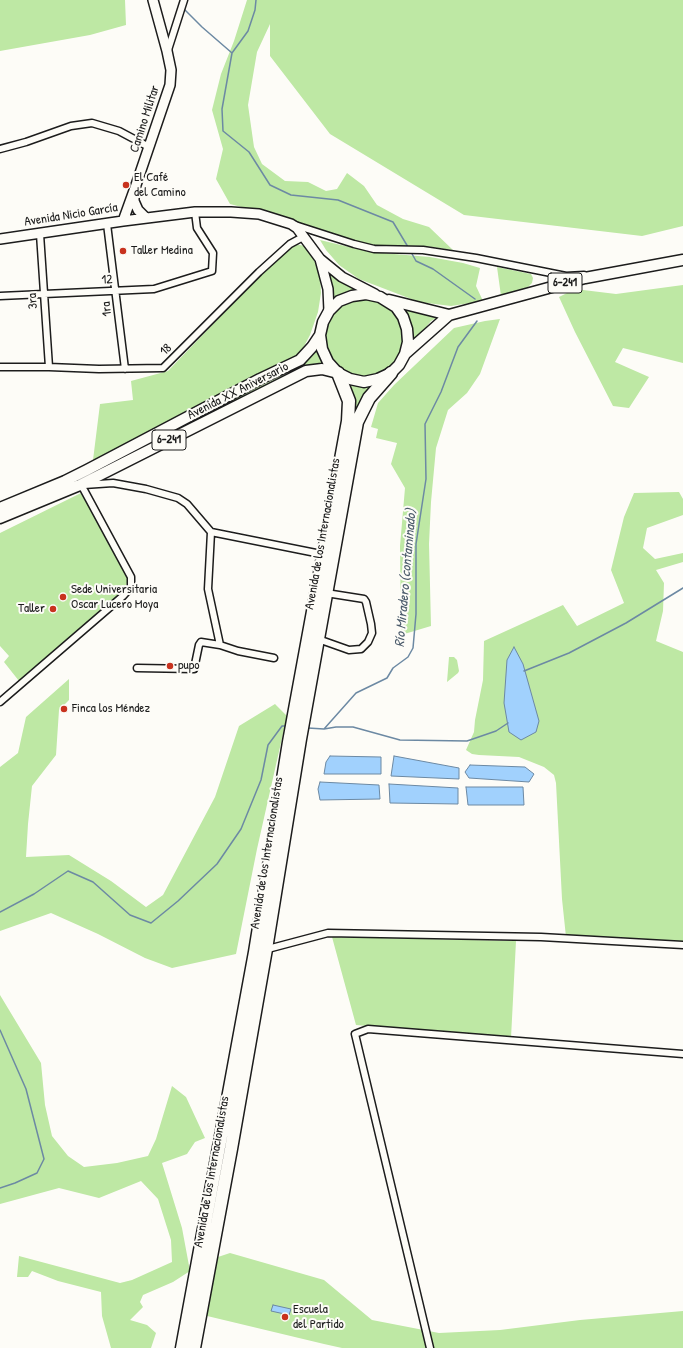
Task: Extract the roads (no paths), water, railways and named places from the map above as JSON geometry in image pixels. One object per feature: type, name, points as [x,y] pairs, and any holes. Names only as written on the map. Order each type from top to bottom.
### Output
[{"type":"highway","name":"Avenida de los Internacionalistas","points":[[302,698],[318,639],[326,593],[328,556],[348,420],[349,401],[338,373]]},
{"type":"highway","name":"Avenida de los Internacionalistas","points":[[194,1348],[231,1149],[260,950],[294,741],[328,556],[357,422],[369,398],[390,373]]},
{"type":"highway","name":"Avenida de los Internacionalistas","points":[[182,1348],[260,950]]},
{"type":"main road","name":"Camino Militar","points":[[123,221],[170,85],[171,70],[153,0]]},
{"type":"main road","points":[[134,192],[134,201],[136,206],[146,218]]},
{"type":"main road","name":"Avenida Nicio García","points":[[0,239],[195,212],[231,212],[259,214],[291,224],[297,228],[320,259]]},
{"type":"main road","points":[[320,259],[342,277],[383,298]]},
{"type":"main road","points":[[320,259],[328,290],[329,311]]},
{"type":"main road","name":"6-241","points":[[405,354],[450,315],[597,276],[683,260]]},
{"type":"main road","name":"6-241","points":[[320,335],[323,322],[329,311],[339,302],[352,296],[366,294],[450,315]]},
{"type":"main road","name":"6-241","points":[[338,373],[350,379],[364,382],[378,380],[390,373],[399,364],[405,354],[408,342],[407,329],[403,317],[396,307],[383,298]]},
{"type":"main road","points":[[320,335],[322,349],[328,362],[338,373]]},
{"type":"main road","name":"Avenida XX Aniversario","points":[[0,508],[65,481],[260,379],[300,360],[320,335]]},
{"type":"main road","name":"Avenida XX Aniversario","points":[[0,518],[80,485],[306,371],[322,369],[338,373]]},
{"type":"street","points":[[167,51],[184,1]]},
{"type":"street","points":[[0,149],[26,142],[71,126],[92,123],[119,132],[149,147]]},
{"type":"street","name":"12","points":[[0,296],[154,289],[212,271],[213,253],[197,228],[195,212]]},
{"type":"street","name":"1ra","points":[[107,224],[125,369]]},
{"type":"street","points":[[291,224],[374,249],[423,250],[476,258],[566,276],[597,276]]},
{"type":"street","name":"3ra","points":[[40,234],[49,367]]},
{"type":"street","name":"18","points":[[0,367],[125,369],[163,368],[259,272],[290,244],[303,237]]},
{"type":"street","points":[[65,481],[80,485],[113,483],[146,489],[178,498],[187,504],[211,532],[328,556]]},
{"type":"street","points":[[0,702],[123,596],[131,587],[131,577],[97,513],[80,485]]},
{"type":"street","points":[[211,532],[208,589],[220,645]]},
{"type":"street","points":[[318,639],[349,650],[361,649],[368,642],[372,633],[372,624],[364,599],[326,593]]},
{"type":"street","points":[[137,668],[194,669],[196,668],[200,643],[220,645],[238,651],[274,658]]},
{"type":"street","points":[[260,950],[328,933],[541,937],[683,945]]},
{"type":"street","points":[[430,1348],[355,1034],[368,1029],[683,1054]]},
{"type":"water","points":[[514,647],[523,664],[539,721],[536,732],[521,740],[509,732],[504,703],[507,660]]},
{"type":"water","points":[[330,756],[381,757],[381,774],[324,774],[326,762]]},
{"type":"water","points":[[394,756],[459,768],[459,779],[391,776]]},
{"type":"water","points":[[470,765],[525,767],[534,774],[529,782],[469,778],[465,772]]},
{"type":"water","points":[[320,782],[379,785],[380,799],[320,800],[318,789]]},
{"type":"water","points":[[389,784],[458,788],[458,804],[390,803]]},
{"type":"water","points":[[466,787],[523,787],[524,805],[468,805]]},
{"type":"water","points":[[273,1305],[291,1309],[289,1315],[271,1311]]},
{"type":"waterway","points":[[256,0],[255,10],[248,31],[232,53],[222,109],[223,131],[249,152],[270,185],[291,195],[338,200],[393,222],[408,247]]},
{"type":"waterway","points":[[183,8],[232,53]]},
{"type":"waterway","points":[[411,252],[416,261],[433,269],[475,299]]},
{"type":"waterway","name":"Río Miradero (contaminado)","points":[[308,728],[324,729],[356,693],[387,678],[393,668],[408,657],[413,648],[416,614],[416,544],[426,479],[425,424],[441,392],[458,347],[477,321]]},
{"type":"waterway","points":[[524,671],[569,653],[626,623],[683,588]]},
{"type":"waterway","points":[[324,729],[353,727],[400,740],[467,741],[496,731],[508,723]]},
{"type":"waterway","name":"Río Miradero (contaminado)","points":[[0,912],[34,894],[68,871],[93,882],[130,915],[151,923],[178,901],[217,864],[241,829],[261,780],[268,745],[282,726],[286,726]]},
{"type":"waterway","name":"Río Miradero (contaminado)","points":[[0,1030],[26,1089],[44,1159],[37,1173],[0,1188]]},
{"type":"place","name":"El Café del Camino","points":[[126,185]]},
{"type":"place","name":"Taller Medina","points":[[123,251]]},
{"type":"place","name":"Sede Universitaria Oscar Lucero Moya","points":[[63,597]]},
{"type":"place","name":"Taller","points":[[53,609]]},
{"type":"place","name":"pupo","points":[[170,666]]},
{"type":"place","name":"Finca los Méndez","points":[[64,709]]},
{"type":"place","name":"Escuela del Partido","points":[[285,1317]]}]
